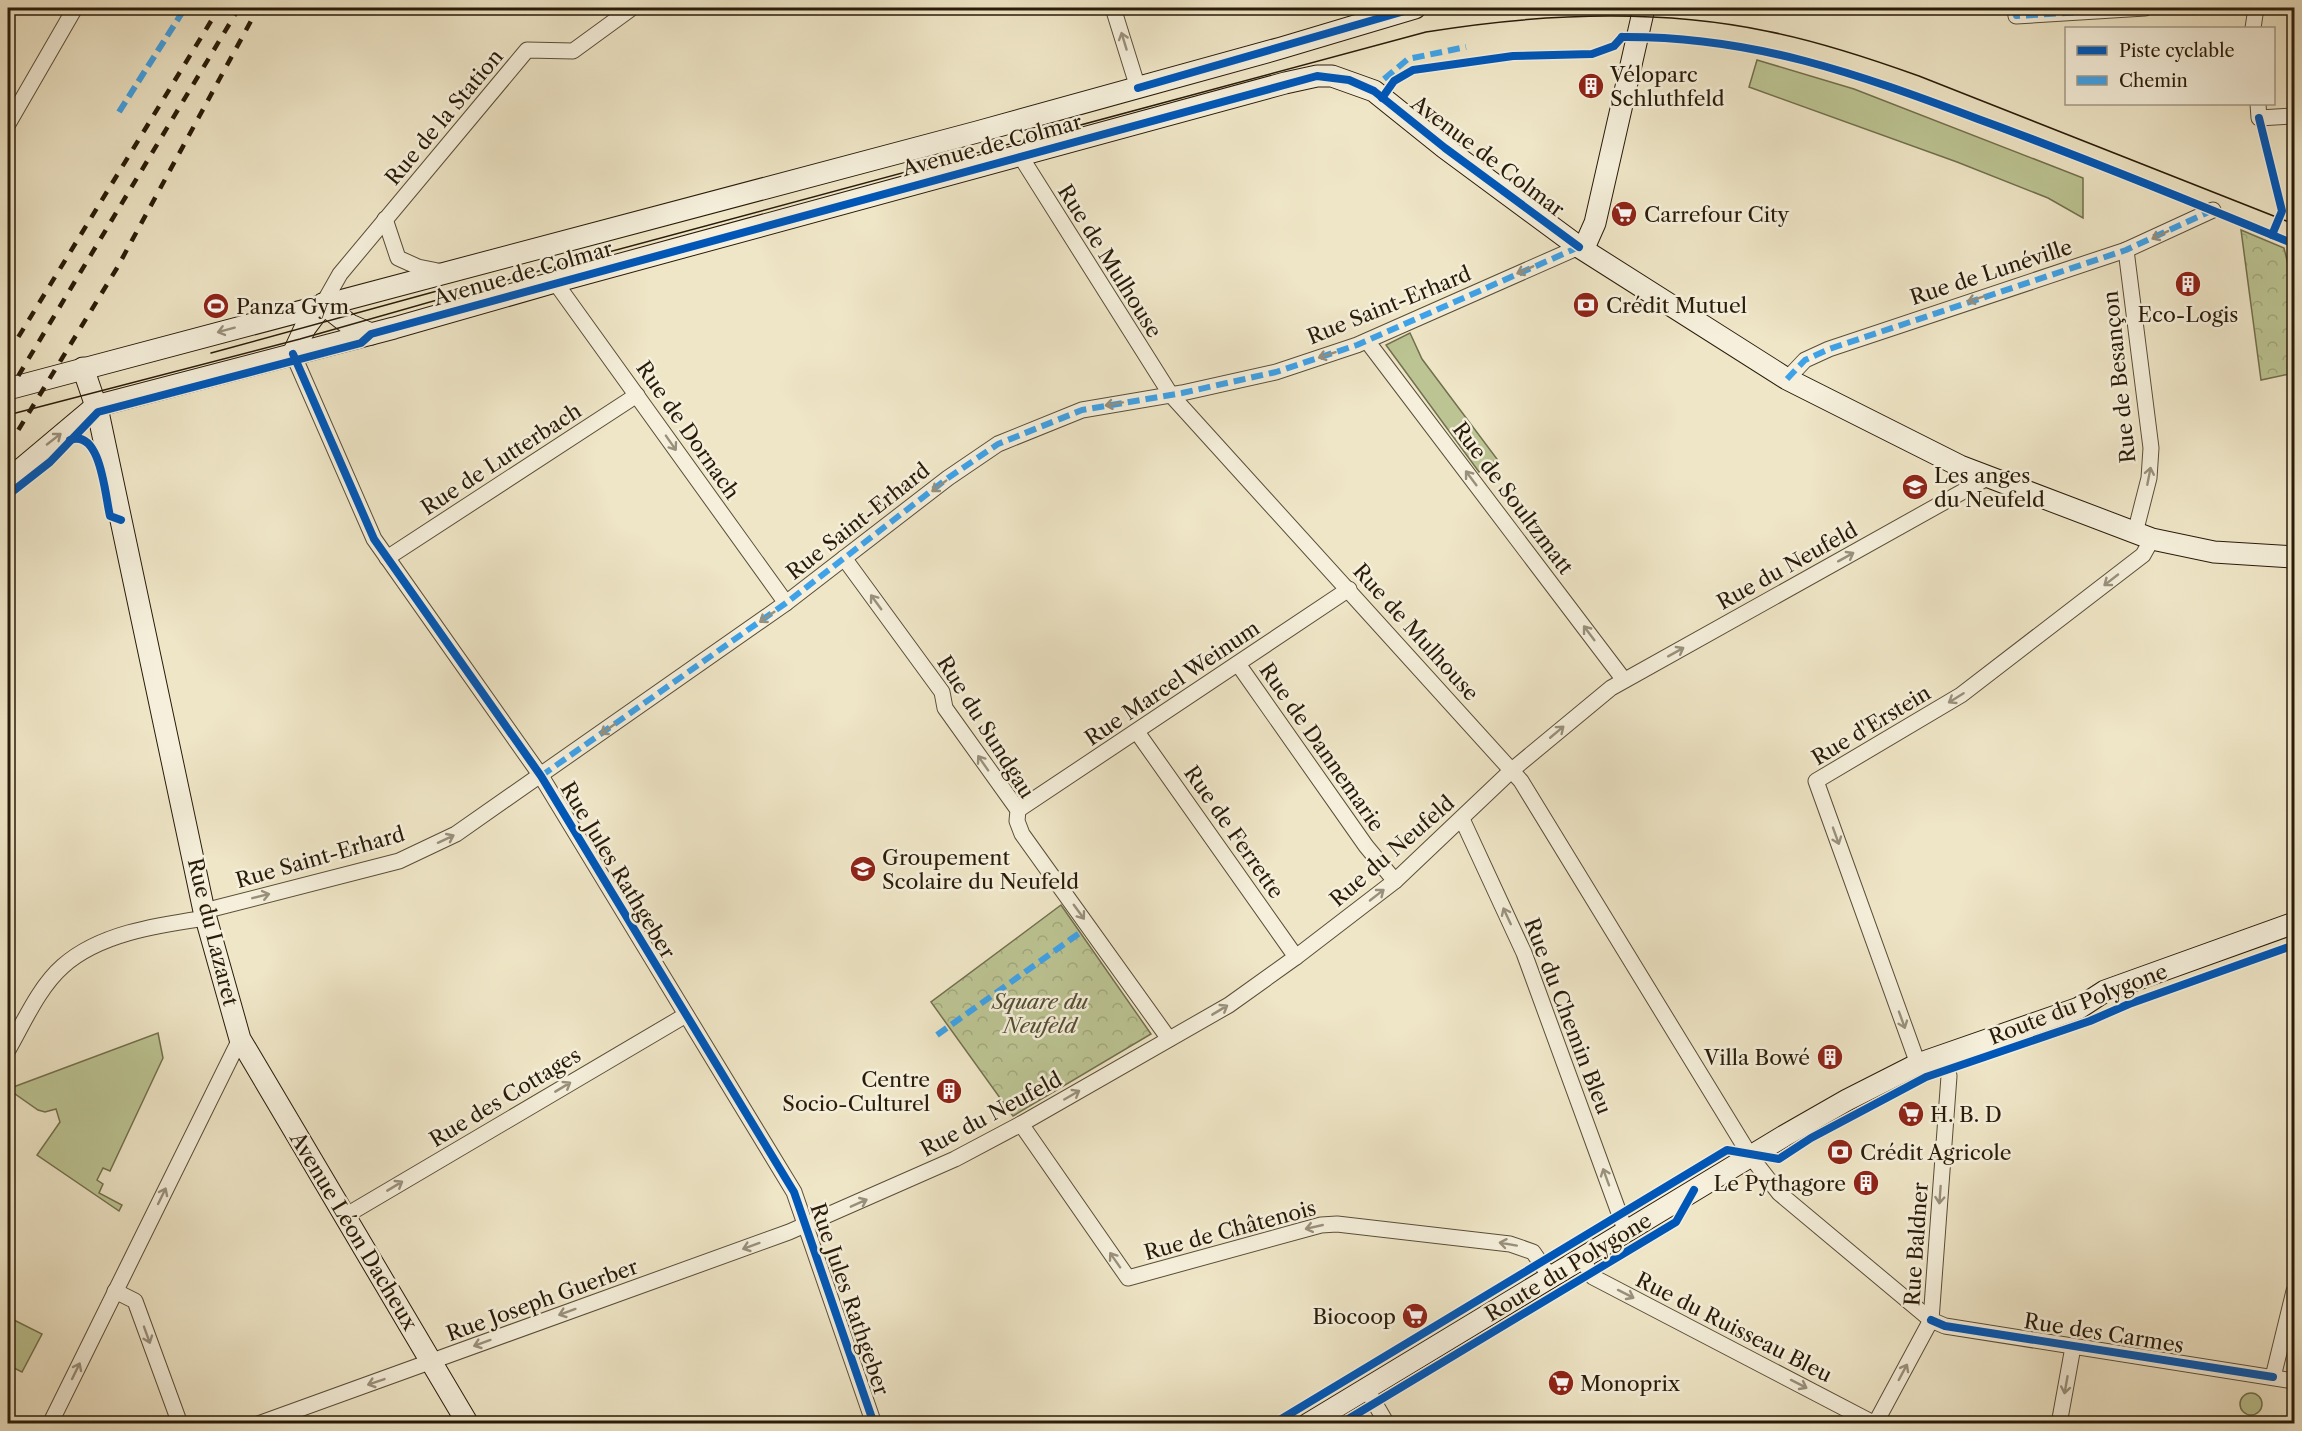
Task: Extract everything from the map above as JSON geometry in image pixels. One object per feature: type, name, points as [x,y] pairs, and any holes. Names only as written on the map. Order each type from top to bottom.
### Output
[{"type":"street","points":[[8,124],[75,8]]},
{"type":"street","name":"Rue de la Station","points":[[323,304],[340,274],[527,50],[573,51],[632,8]]},
{"type":"street","points":[[1117,8],[1114,11],[1138,88]]},
{"type":"street","name":"Avenue de Colmar","points":[[8,389],[1138,88],[1415,8]]},
{"type":"street","points":[[1579,246],[1587,241],[1595,224],[1644,8]]},
{"type":"street","points":[[2015,12],[2145,8]]},
{"type":"street","points":[[2253,27],[2256,8]]},
{"type":"street","name":"Avenue de Colmar","points":[[8,480],[96,406],[371,334],[1285,83],[1317,76],[1332,76],[1374,91],[1445,148],[1579,246],[1787,379],[1986,478],[2143,536],[2214,552],[2295,557]]},
{"type":"street","points":[[2258,111],[2295,117]]},
{"type":"street","name":"Rue de Mulhouse","points":[[1021,157],[1171,395],[1512,770],[1751,1157]]},
{"type":"street","name":"Rue de Lunéville","points":[[1787,379],[1805,360],[1829,349],[2126,250],[2213,210]]},
{"type":"street","points":[[385,219],[398,258],[418,267],[446,272]]},
{"type":"street","name":"Rue Saint-Erhard","points":[[8,1050],[48,983],[62,966],[79,954],[121,936],[399,861],[456,834],[786,603],[948,478],[999,444],[1082,410],[1171,395],[1276,372],[1367,340],[1579,246]]},
{"type":"street","name":"Rue de Besançon","points":[[2126,250],[2151,456],[2143,536]]},
{"type":"street","name":"Rue de Dornach","points":[[555,282],[786,603]]},
{"type":"street","points":[[293,354],[305,328],[323,304],[350,325],[371,334]]},
{"type":"street","name":"Rue de Soultzmatt","points":[[1367,340],[1624,680]]},
{"type":"street","name":"Rue Jules Rathgeber","points":[[293,354],[374,539],[541,776],[794,1192],[874,1424]]},
{"type":"street","name":"Rue du Lazaret","points":[[83,368],[96,406],[205,914],[240,1038]]},
{"type":"street","name":"Rue de Lutterbach","points":[[387,558],[637,395]]},
{"type":"street","name":"Rue du Neufeld","points":[[806,1226],[955,1159],[1021,1124],[1229,1005],[1395,881],[1512,770],[1599,696],[1986,478]]},
{"type":"street","name":"Rue d'Erstein","points":[[1918,1064],[1816,781],[1961,695],[2143,555],[2143,536]]},
{"type":"street","name":"Rue du Sundgau","points":[[844,558],[942,692],[945,708],[1018,810],[1017,821],[1022,834],[1169,1039]]},
{"type":"street","name":"Rue Marcel Weinum","points":[[1018,810],[1349,590]]},
{"type":"street","name":"Rue de Dannemarie","points":[[1238,664],[1366,846],[1395,881]]},
{"type":"street","name":"Rue de Ferrette","points":[[1137,732],[1296,957]]},
{"type":"street","name":"Rue du Chemin Bleu","points":[[1462,819],[1524,953],[1626,1232]]},
{"type":"street","name":"Route du Polygone","points":[[1308,1424],[1811,1120],[1918,1064],[2079,1008],[2105,991],[2295,923]]},
{"type":"street","name":"Rue des Cottages","points":[[345,1216],[686,1015]]},
{"type":"street","points":[[50,1424],[240,1038]]},
{"type":"street","name":"Avenue Léon Dacheux","points":[[240,1038],[468,1424]]},
{"type":"street","name":"Rue Baldner","points":[[1875,1424],[1931,1320],[1949,1076],[1944,1054]]},
{"type":"street","name":"Rue de Châtenois","points":[[1021,1124],[1128,1278],[1321,1225],[1336,1224],[1510,1244],[1533,1252],[1551,1278]]},
{"type":"street","name":"Rue des Carmes","points":[[1751,1157],[1779,1193],[1931,1320],[1945,1326],[2295,1381]]},
{"type":"street","name":"Rue Joseph Guerber","points":[[258,1424],[806,1226]]},
{"type":"street","name":"Rue du Ruisseau Bleu","points":[[1582,1259],[1593,1277],[1875,1424]]},
{"type":"street","points":[[2273,1377],[2295,1291]]},
{"type":"street","points":[[115,1292],[135,1301],[180,1424]]},
{"type":"street","points":[[2059,1424],[2073,1347]]},
{"type":"street","points":[[1366,1389],[1387,1424]]},
{"type":"green space","points":[[1757,60],[1854,89],[2083,178],[2083,218],[2048,198],[1957,162],[1749,87]]},
{"type":"green space","points":[[2241,230],[2284,248],[2294,289],[2294,373],[2261,380]]},
{"type":"green space","points":[[1410,333],[1422,359],[1497,459],[1479,472],[1386,345]]},
{"type":"green space","name":"Square du Neufeld","points":[[1061,905],[1151,1034],[1013,1116],[931,1002]]},
{"type":"green space","points":[[158,1033],[163,1058],[110,1171],[103,1168],[97,1180],[103,1184],[99,1193],[122,1205],[119,1211],[37,1155],[60,1122],[56,1109],[45,1112],[38,1110],[8,1089]]},
{"type":"green space","points":[[8,1317],[42,1334],[22,1372],[8,1365]]},
{"type":"green space","points":[[2251,1393],[2259,1396],[2262,1404],[2259,1412],[2251,1415],[2243,1412],[2240,1404],[2243,1396]]},
{"type":"tram line","points":[[8,415],[300,339],[553,267],[1426,32],[1510,21],[1639,16],[1724,24],[1805,40],[1862,56],[1919,76],[2294,224]]},
{"type":"tram line","points":[[211,353],[437,291]]},
{"type":"railway","points":[[8,354],[219,8]]},
{"type":"railway","points":[[8,393],[239,8]]},
{"type":"railway","points":[[8,447],[117,268],[258,8]]},
{"type":"marked path","points":[[119,112],[185,8]]},
{"type":"marked path","points":[[2015,8],[2016,16],[2145,8]]},
{"type":"marked path","points":[[1384,79],[1408,59],[1466,47]]},
{"type":"marked path","points":[[1787,379],[1805,360],[1829,349],[2126,250],[2213,210]]},
{"type":"marked path","points":[[541,776],[786,603],[948,478],[998,444],[1082,410],[1182,393],[1276,372],[1357,345],[1579,247]]},
{"type":"marked path","points":[[937,1035],[1081,932]]},
{"type":"cycle path","points":[[1138,88],[1415,8]]},
{"type":"cycle path","points":[[1622,37],[1670,38],[1716,43],[1761,51],[1847,73],[2058,149],[2294,244]]},
{"type":"cycle path","points":[[1382,98],[1394,81],[1413,70],[1513,56],[1592,54],[1614,46],[1622,37]]},
{"type":"cycle path","points":[[8,495],[50,462],[98,412],[361,343],[371,334],[1317,76],[1349,80],[1374,91],[1445,148],[1579,247]]},
{"type":"cycle path","points":[[2259,118],[2282,211],[2272,235]]},
{"type":"cycle path","points":[[293,354],[374,539],[541,776],[794,1192],[874,1424]]},
{"type":"cycle path","points":[[70,440],[80,439],[89,444],[100,466],[110,516],[121,520]]},
{"type":"cycle path","points":[[1273,1424],[1727,1150],[1779,1159],[1811,1138],[1926,1077],[2090,1021],[2129,1004],[2294,945]]},
{"type":"cycle path","points":[[1340,1424],[1676,1222],[1694,1190]]},
{"type":"cycle path","points":[[1931,1320],[1945,1326],[2273,1377]]},
{"type":"place","name":"Véloparc Schluthfeld","points":[[1591,86]]},
{"type":"place","name":"Carrefour City","points":[[1624,214]]},
{"type":"place","name":"Eco-Logis","points":[[2188,284]]},
{"type":"place","name":"Crédit Mutuel","points":[[1586,305]]},
{"type":"place","name":"Panza Gym","points":[[216,306]]},
{"type":"place","name":"Les anges du Neufeld","points":[[1915,487]]},
{"type":"place","name":"Groupement Scolaire du Neufeld","points":[[863,869]]},
{"type":"place","name":"Villa Bowé","points":[[1830,1057]]},
{"type":"place","name":"Centre Socio-Culturel","points":[[949,1091]]},
{"type":"place","name":"H. B. D","points":[[1911,1114]]},
{"type":"place","name":"Crédit Agricole","points":[[1840,1152]]},
{"type":"place","name":"Le Pythagore","points":[[1866,1183]]},
{"type":"place","name":"Biocoop","points":[[1415,1316]]},
{"type":"place","name":"Monoprix","points":[[1561,1383]]}]
